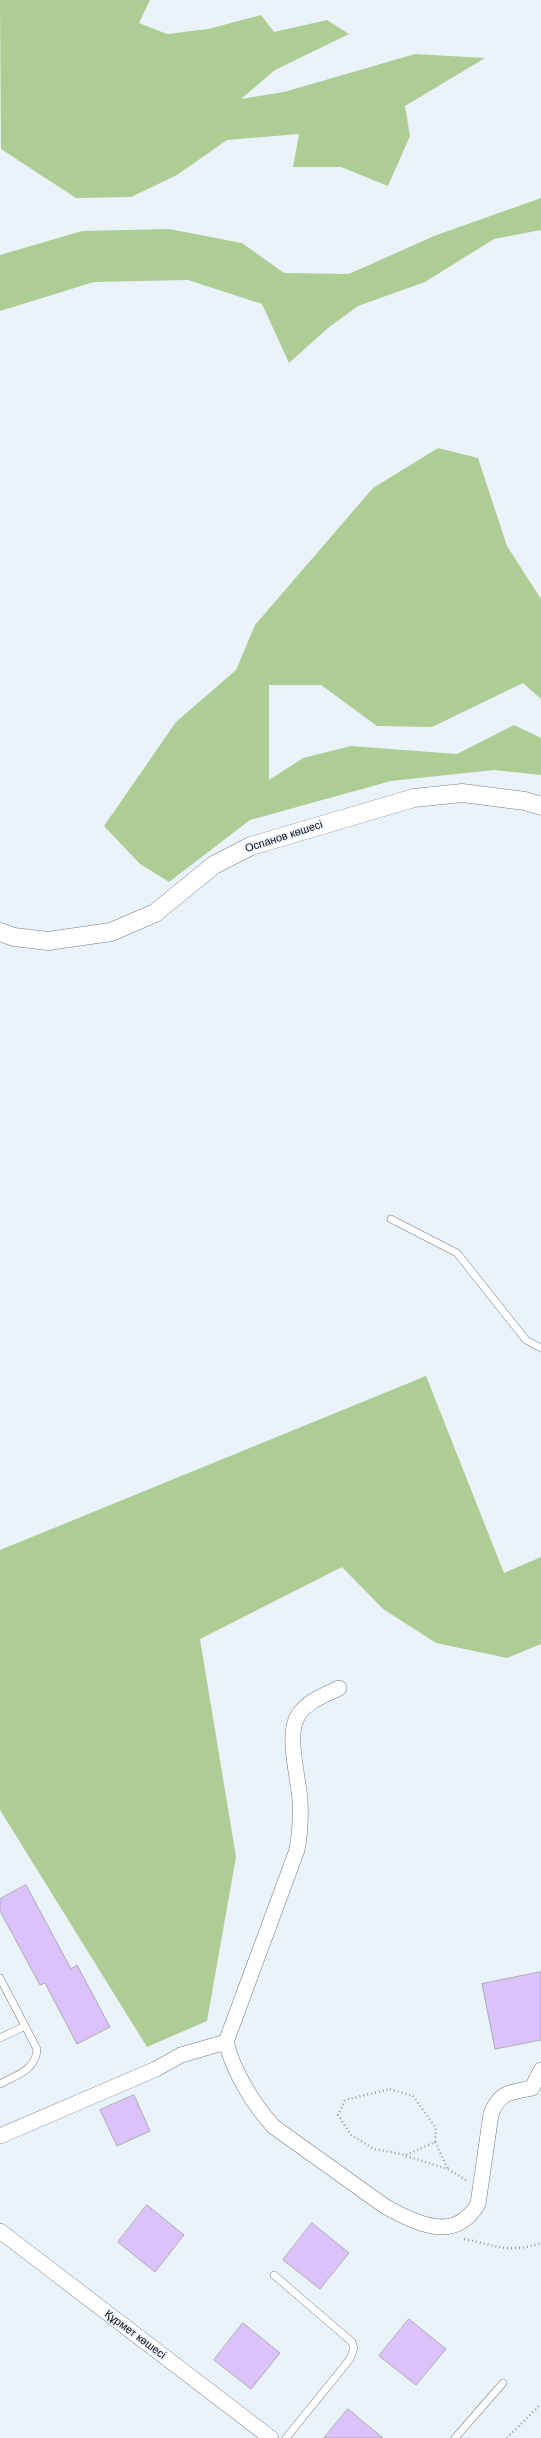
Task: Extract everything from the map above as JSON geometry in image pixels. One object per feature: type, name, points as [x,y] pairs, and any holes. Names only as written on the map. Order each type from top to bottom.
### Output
[{"type":"street","name":"Оспанов көшесі","points":[[0,932],[14,937],[48,941],[110,932],[155,913],[214,865],[251,846],[414,798],[462,793],[525,801],[541,806]]},
{"type":"street","points":[[339,1688],[308,1704],[298,1715],[293,1726],[293,1743],[300,1800],[301,1827],[297,1850],[226,2042],[231,2061],[262,2114],[274,2127],[386,2207],[428,2225],[442,2228],[457,2226],[471,2215],[478,2204],[491,2114],[496,2102],[503,2095],[536,2093],[541,2070]]},
{"type":"street","points":[[0,2136],[156,2069],[181,2055],[226,2042]]},
{"type":"street","name":"Құрмет көшесі","points":[[0,2231],[271,2438]]},
{"type":"lane","points":[[391,1219],[457,1253],[526,1340],[541,1348]]},
{"type":"lane","points":[[0,1978],[37,2049],[32,2067],[0,2084]]},
{"type":"lane","points":[[0,2038],[25,2026]]},
{"type":"lane","points":[[274,2275],[352,2342],[354,2348],[350,2359],[286,2438]]},
{"type":"lane","points":[[455,2438],[503,2383]]},
{"type":"path","points":[[448,2169],[435,2142],[436,2128],[413,2096],[390,2089],[345,2100],[338,2115],[351,2135],[374,2149],[406,2155],[448,2169],[481,2189]]},
{"type":"path","points":[[406,2155],[435,2142]]},
{"type":"path","points":[[461,2238],[504,2250],[529,2247],[541,2243]]},
{"type":"path","points":[[508,2438],[541,2404]]},
{"type":"green space","points":[[0,0],[150,0],[139,23],[167,34],[208,29],[261,15],[274,32],[327,20],[349,34],[275,70],[241,99],[284,92],[415,54],[485,58],[405,106],[410,136],[388,186],[341,167],[293,167],[299,134],[227,140],[177,175],[131,197],[76,198],[1,149]]},
{"type":"green space","points":[[541,198],[541,230],[494,239],[425,282],[358,306],[328,328],[289,363],[262,304],[188,280],[94,282],[0,311],[0,255],[82,231],[169,229],[242,243],[284,273],[349,274],[434,236]]},
{"type":"green space","points":[[438,448],[478,458],[507,546],[541,599],[541,699],[523,683],[432,727],[377,726],[321,685],[269,685],[269,780],[303,758],[351,746],[457,754],[514,725],[541,738],[541,775],[494,770],[391,781],[250,820],[169,882],[140,864],[104,826],[176,722],[236,670],[255,625],[373,488]]},
{"type":"green space","points":[[426,1376],[504,1573],[541,1557],[541,1644],[507,1658],[436,1643],[383,1609],[342,1567],[200,1639],[236,1857],[207,2021],[147,2047],[0,1810],[0,1550]]},
{"type":"building","points":[[26,1885],[71,1969],[77,1965],[110,2027],[77,2044],[45,1983],[40,1985],[0,1911],[0,1899]]},
{"type":"building","points":[[541,1972],[541,2040],[495,2049],[482,1984]]},
{"type":"building","points":[[134,2095],[150,2131],[117,2146],[100,2110]]},
{"type":"building","points":[[147,2205],[184,2235],[155,2272],[118,2242]]},
{"type":"building","points":[[312,2223],[349,2253],[320,2289],[283,2260]]},
{"type":"building","points":[[409,2319],[446,2349],[416,2385],[379,2356]]},
{"type":"building","points":[[243,2323],[280,2353],[251,2389],[214,2360]]},
{"type":"building","points":[[348,2409],[383,2438],[324,2438]]}]
